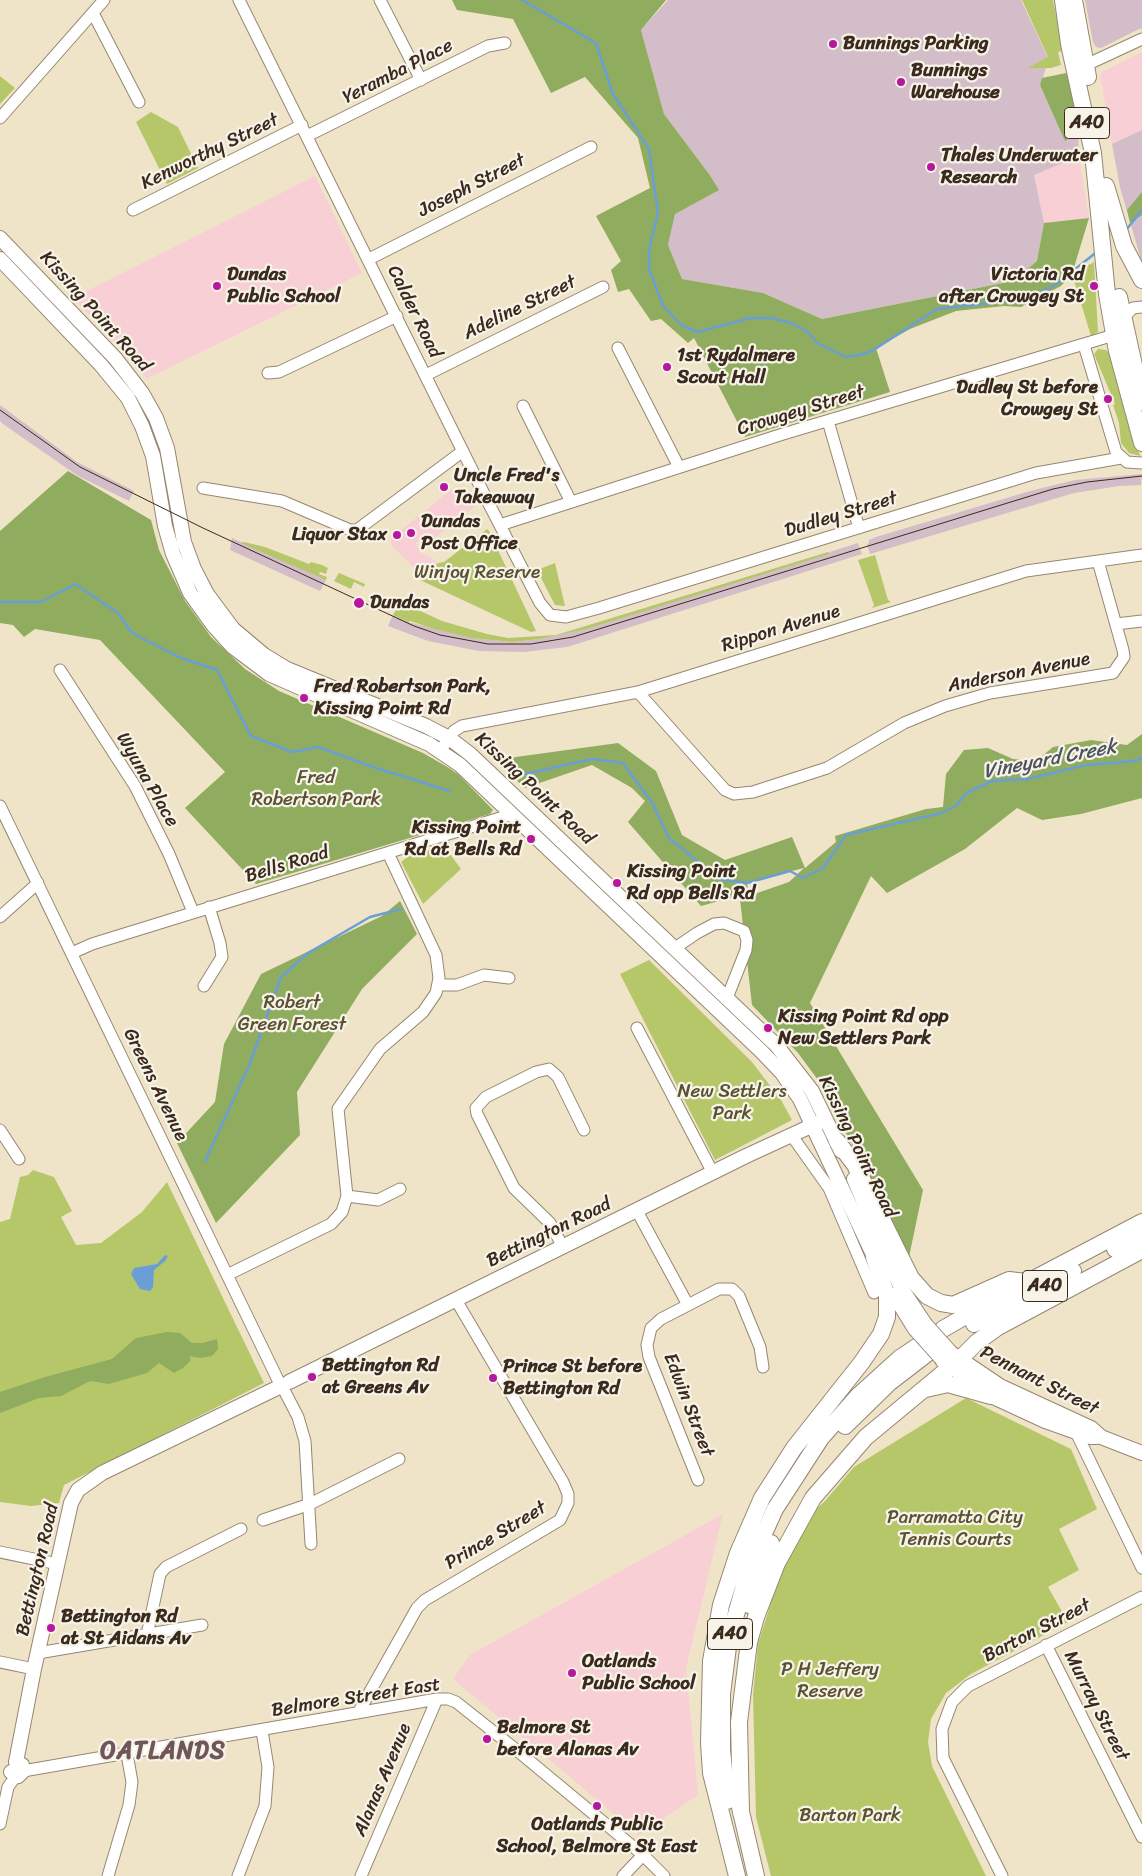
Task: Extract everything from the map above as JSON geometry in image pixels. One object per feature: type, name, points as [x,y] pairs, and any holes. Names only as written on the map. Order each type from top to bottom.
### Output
[{"type":"highway","name":"A40","points":[[1063,0],[1080,66],[1106,186],[1109,227]]},
{"type":"highway","name":"A40","points":[[1074,0],[1080,66],[1093,153],[1109,227],[1123,318],[1142,402]]},
{"type":"highway","points":[[1109,227],[1114,259],[1142,280]]},
{"type":"highway","name":"A40","points":[[1114,259],[1114,335],[1120,368],[1142,443]]},
{"type":"highway","points":[[836,1141],[855,1165],[911,1278],[927,1296],[941,1303],[953,1305],[1009,1280],[1026,1282]]},
{"type":"highway","name":"A40","points":[[744,1876],[728,1806],[721,1725],[722,1694],[729,1639],[750,1562],[775,1509],[821,1438],[857,1397],[900,1358],[943,1350],[1026,1282],[1142,1222]]},
{"type":"highway","name":"A40","points":[[756,1876],[741,1814],[736,1777],[732,1722],[737,1664],[746,1615],[764,1558],[788,1508],[832,1442],[868,1402],[943,1350],[981,1319],[1142,1235]]},
{"type":"highway","points":[[741,1814],[739,1722],[744,1667],[756,1617],[766,1589],[787,1542],[813,1498],[866,1437],[923,1390],[943,1350],[977,1342],[998,1327],[1142,1250]]},
{"type":"highway","points":[[737,1876],[711,1773],[708,1743],[711,1661],[721,1605],[738,1553],[762,1498],[794,1448],[862,1362],[881,1334],[887,1317],[886,1296],[874,1257]]},
{"type":"highway","points":[[923,1390],[948,1384],[991,1396]]},
{"type":"main road","name":"Kissing Point Road","points":[[0,238],[115,358],[142,392],[156,418],[167,448],[183,536],[191,562],[207,594],[233,629],[264,655],[287,669],[415,721],[448,738],[499,780],[788,1058],[812,1091],[820,1122],[874,1257],[920,1326],[943,1350]]},
{"type":"main road","name":"Kissing Point Road","points":[[0,259],[112,378],[128,398],[142,426],[153,456],[165,526],[178,568],[197,604],[222,636],[257,666],[282,681],[416,738],[440,751],[482,785],[762,1052],[836,1141],[901,1288],[920,1326]]},
{"type":"main road","name":"Bettington Road","points":[[13,1772],[71,1503],[78,1490],[84,1484],[637,1211],[712,1172],[820,1122]]},
{"type":"main road","name":"Pennant Street","points":[[943,1350],[991,1396],[1045,1421],[1072,1425]]},
{"type":"main road","name":"Pennant Street","points":[[943,1350],[1000,1386],[1072,1425],[1090,1437],[1102,1437],[1142,1453]]},
{"type":"street","points":[[0,118],[104,0]]},
{"type":"street","name":"Calder Road","points":[[239,0],[544,610],[557,617],[574,615]]},
{"type":"street","points":[[380,0],[421,80]]},
{"type":"street","points":[[93,13],[139,102]]},
{"type":"street","points":[[1080,66],[1142,39]]},
{"type":"street","name":"Yeramba Place","points":[[305,131],[421,80],[488,46],[504,42]]},
{"type":"street","name":"Kenworthy Street","points":[[133,210],[305,131]]},
{"type":"street","name":"Joseph Street","points":[[369,259],[591,147]]},
{"type":"street","name":"Adeline Street","points":[[426,375],[603,287]]},
{"type":"street","points":[[1123,318],[1133,308],[1142,307]]},
{"type":"street","points":[[268,373],[279,372],[397,316]]},
{"type":"street","name":"Crowgey Street","points":[[500,525],[828,421],[1114,335]]},
{"type":"street","points":[[1084,344],[1114,448],[1121,458]]},
{"type":"street","points":[[618,348],[679,468]]},
{"type":"street","points":[[523,406],[571,502]]},
{"type":"street","points":[[828,421],[859,528]]},
{"type":"street","points":[[203,488],[282,501],[356,530],[463,451]]},
{"type":"street","name":"Dudley Street","points":[[574,615],[1036,474],[1121,458],[1127,462],[1141,463]]},
{"type":"street","name":"Rippon Avenue","points":[[440,751],[448,738],[462,726],[638,692],[1009,575],[1142,555]]},
{"type":"street","name":"Anderson Avenue","points":[[638,692],[717,783],[734,794],[743,795],[827,768],[904,723],[945,706],[990,694],[1113,672],[1124,657],[1098,561]]},
{"type":"street","points":[[1116,624],[1142,621]]},
{"type":"street","name":"Wyuna Place","points":[[60,670],[135,786],[169,854],[193,912]]},
{"type":"street","name":"Greens Avenue","points":[[0,806],[227,1275],[298,1417],[305,1440],[311,1544]]},
{"type":"street","name":"Bells Road","points":[[72,953],[92,944],[193,912],[513,814]]},
{"type":"street","points":[[227,1275],[331,1224],[342,1212],[347,1196],[338,1109],[380,1049],[428,1006],[438,985],[439,970],[436,954],[388,853]]},
{"type":"street","points":[[0,917],[38,883]]},
{"type":"street","points":[[204,986],[222,957],[220,943],[209,907]]},
{"type":"street","points":[[675,948],[696,932],[714,924],[724,923],[744,931],[746,950],[727,998]]},
{"type":"street","points":[[438,985],[456,985],[484,975],[509,978]]},
{"type":"street","points":[[637,1028],[712,1172]]},
{"type":"street","points":[[563,1247],[550,1223],[514,1188],[477,1114],[476,1108],[486,1097],[540,1070],[549,1069],[558,1076],[584,1130]]},
{"type":"street","points":[[0,1130],[19,1159]]},
{"type":"street","points":[[792,1136],[829,1188],[874,1292]]},
{"type":"street","points":[[347,1196],[378,1200],[400,1189]]},
{"type":"street","points":[[637,1211],[688,1305]]},
{"type":"street","name":"Edwin Street","points":[[698,1480],[649,1357],[647,1345],[649,1333],[654,1325],[688,1305],[723,1288],[732,1289],[736,1292],[760,1347],[763,1367]]},
{"type":"street","name":"Prince Street","points":[[358,1714],[417,1608],[425,1600],[560,1520],[568,1503],[568,1494],[563,1482],[456,1300]]},
{"type":"street","points":[[1072,1425],[1142,1568]]},
{"type":"street","points":[[264,1520],[310,1504],[399,1459]]},
{"type":"street","points":[[147,1634],[160,1574],[166,1568],[241,1529]]},
{"type":"street","points":[[0,1552],[58,1564]]},
{"type":"street","name":"Barton Street","points":[[1002,1876],[943,1758],[942,1729],[952,1702],[968,1686],[1142,1597]]},
{"type":"street","points":[[38,1653],[202,1625]]},
{"type":"street","name":"Murray Street","points":[[1046,1645],[1142,1837]]},
{"type":"street","points":[[0,1662],[34,1669]]},
{"type":"street","name":"Belmore Street East","points":[[13,1772],[262,1731],[438,1699],[456,1702],[643,1856],[664,1876]]},
{"type":"street","name":"Alanas Avenue","points":[[361,1876],[438,1699]]},
{"type":"street","points":[[238,1876],[265,1806],[268,1767],[262,1731]]},
{"type":"street","points":[[108,1876],[129,1805],[132,1782],[127,1754]]},
{"type":"street","points":[[0,1824],[3,1789],[11,1781],[13,1772]]},
{"type":"street","points":[[624,1876],[643,1856]]},
{"type":"shaded area","points":[[668,0],[1021,0],[1049,60],[1040,85],[1065,140],[1078,131],[1079,156],[1034,175],[1044,223],[1037,261],[1013,281],[822,319],[763,293],[682,279],[668,245],[675,214],[709,174],[664,114],[641,30]]},
{"type":"shaded area","points":[[1085,0],[1142,0],[1142,32],[1141,28],[1101,48],[1096,47],[1093,42]]},
{"type":"shaded area","points":[[1142,52],[1142,130],[1112,144],[1100,75],[1104,71]]},
{"type":"shaded area","points":[[1142,130],[1142,263],[1120,187],[1112,144]]},
{"type":"shaded area","points":[[1079,156],[1089,218],[1044,223],[1034,175]]},
{"type":"shaded area","name":"Dundas Public School","points":[[315,176],[362,273],[146,379],[137,364],[73,298]]},
{"type":"shaded area","points":[[0,405],[77,462],[134,491],[129,501],[78,476],[3,424],[0,421]]},
{"type":"shaded area","points":[[1142,474],[1141,485],[1119,486],[1074,493],[870,554],[867,544],[869,540],[876,537],[1030,491],[1075,480]]},
{"type":"shaded area","points":[[458,487],[463,489],[475,504],[474,507],[431,541],[420,539],[416,543],[421,554],[426,554],[438,563],[423,577],[391,545],[391,538],[452,489]]},
{"type":"shaded area","points":[[232,538],[326,580],[320,591],[230,550]]},
{"type":"shaded area","points":[[858,543],[862,554],[567,647],[524,652],[479,651],[428,641],[388,626],[393,615],[408,622],[471,638],[512,642],[540,639],[587,629]]},
{"type":"shaded area","name":"Oatlands Public School","points":[[723,1514],[686,1668],[698,1795],[639,1835],[453,1679],[470,1655]]},
{"type":"green space","points":[[452,0],[666,0],[641,30],[664,114],[719,190],[675,214],[668,245],[682,279],[763,293],[822,319],[1013,281],[1037,261],[1044,223],[1089,218],[1072,274],[1061,286],[1021,307],[1004,306],[956,311],[910,329],[876,348],[890,392],[745,437],[694,338],[688,343],[661,319],[651,321],[629,289],[618,292],[611,270],[621,261],[596,216],[650,188],[638,138],[585,77],[551,93],[513,19],[457,10]]},
{"type":"green space","points":[[1022,0],[1053,0],[1063,51],[1058,52],[1061,65],[1051,68],[1028,68],[1048,57]]},
{"type":"green space","points":[[1066,73],[1070,81],[1078,131],[1065,141],[1040,85],[1042,78]]},
{"type":"green space","points":[[0,76],[15,88],[0,104]]},
{"type":"green space","points":[[151,112],[178,127],[198,168],[167,184],[136,122]]},
{"type":"green space","points":[[1142,192],[1142,215],[1130,223],[1127,210]]},
{"type":"green space","points":[[1094,262],[1098,332],[1091,336],[1072,274]]},
{"type":"green space","points":[[1098,349],[1106,350],[1110,354],[1140,456],[1129,453],[1121,443],[1119,423],[1113,405],[1115,404],[1094,354]]},
{"type":"green space","name":"Fred Robertson Park","points":[[68,471],[151,520],[159,550],[185,601],[211,637],[245,669],[279,691],[423,753],[449,768],[459,775],[493,810],[490,814],[256,884],[185,808],[225,772],[100,640],[35,629],[24,637],[13,625],[0,623],[0,531]]},
{"type":"green space","name":"Winjoy Reserve","points":[[487,529],[536,631],[531,632],[420,580],[438,563],[444,562]]},
{"type":"green space","points":[[241,543],[265,547],[309,564],[311,562],[322,565],[328,568],[326,574],[320,572],[319,574],[327,577],[326,580]]},
{"type":"green space","points":[[828,552],[829,554],[587,629],[540,639],[512,642],[471,638],[408,622],[393,615],[403,603],[442,621],[487,634],[508,638],[556,635]]},
{"type":"green space","points":[[875,555],[888,600],[891,602],[872,608],[874,605],[858,560]]},
{"type":"green space","points":[[555,563],[565,606],[555,605],[537,570]]},
{"type":"green space","points":[[339,573],[365,584],[364,587],[354,582],[351,589],[334,581]]},
{"type":"green space","points":[[1142,734],[1142,798],[1081,814],[1042,820],[1017,808],[965,849],[887,893],[871,876],[810,1003],[923,1190],[909,1257],[821,1084],[798,1053],[752,1005],[740,899],[789,882],[804,868],[747,882],[748,893],[701,906],[628,822],[645,801],[632,788],[592,765],[525,788],[494,760],[618,743],[656,771],[682,835],[725,860],[792,837],[805,868],[836,842],[835,836],[926,809],[943,807],[946,774],[964,750],[988,748],[1013,759],[1036,761],[1053,747],[1091,740],[1127,745]]},
{"type":"green space","points":[[444,846],[461,869],[423,904],[401,862],[410,855]]},
{"type":"green space","name":"Robert Green Forest","points":[[400,901],[417,934],[362,989],[297,1092],[300,1135],[216,1223],[177,1143],[215,1102],[224,1044],[261,974],[382,916]]},
{"type":"green space","name":"New Settlers Park","points":[[649,960],[752,1062],[781,1100],[792,1120],[715,1160],[620,974]]},
{"type":"green space","points":[[33,1170],[54,1177],[72,1211],[61,1217],[76,1245],[101,1243],[142,1212],[167,1182],[264,1383],[64,1485],[59,1503],[31,1506],[0,1502],[0,1222],[10,1219],[20,1177],[28,1175]]},
{"type":"green space","points":[[167,1332],[180,1333],[192,1343],[203,1343],[217,1339],[218,1349],[212,1356],[200,1358],[189,1356],[191,1360],[174,1373],[159,1363],[147,1373],[109,1384],[90,1381],[61,1396],[39,1398],[0,1413],[0,1392],[45,1377],[112,1359],[136,1338]]},
{"type":"green space","points":[[966,1398],[1071,1449],[1097,1509],[1059,1529],[1079,1570],[1048,1587],[1068,1622],[971,1674],[946,1693],[931,1719],[928,1742],[932,1766],[986,1876],[771,1876],[756,1817],[753,1695],[758,1644],[780,1574],[809,1515],[825,1501],[854,1467]]},
{"type":"water","points":[[165,1255],[168,1256],[165,1261],[154,1270],[153,1287],[150,1291],[140,1289],[131,1274],[134,1268],[157,1264]]},
{"type":"waterway","points":[[522,0],[596,43],[613,94],[649,149],[658,213],[649,250],[649,269],[663,306],[681,325],[698,332],[750,318],[771,318],[791,323],[808,332],[817,343],[845,357],[860,355],[872,351],[937,309],[1028,299],[1055,285],[1098,251]]},
{"type":"waterway","points":[[1126,230],[1142,210]]},
{"type":"waterway","name":"Vineyard Creek","points":[[0,602],[41,602],[75,584],[118,613],[132,633],[181,658],[217,670],[251,736],[292,752],[318,747],[370,766],[450,791]]},
{"type":"waterway","name":"Vineyard Creek","points":[[516,776],[592,759],[623,763],[653,804],[669,838],[719,879],[747,883],[790,871],[803,878],[823,868],[846,835],[942,813],[957,805],[966,793],[992,781],[1028,779],[1086,765],[1134,761],[1142,758]]},
{"type":"waterway","points":[[205,1161],[249,1066],[281,977],[308,953],[370,917],[401,909]]},
{"type":"tram line","points":[[0,410],[80,467],[203,528],[414,626],[440,635],[488,644],[531,644],[573,637],[1053,489],[1087,482],[1142,476]]},
{"type":"place","name":"Bunnings Parking","points":[[833,44]]},
{"type":"place","name":"Bunnings Warehouse","points":[[901,82]]},
{"type":"place","name":"Thales Underwater Research","points":[[931,167]]},
{"type":"place","name":"Dundas Public School","points":[[217,286]]},
{"type":"place","name":"Victoria Rd after Crowgey St","points":[[1094,286]]},
{"type":"place","name":"1st Rydalmere Scout Hall","points":[[667,367]]},
{"type":"place","name":"Dudley St before Crowgey St","points":[[1108,399]]},
{"type":"place","name":"Uncle Fred's Takeaway","points":[[444,487]]},
{"type":"place","name":"Dundas Post Office","points":[[411,533]]},
{"type":"place","name":"Liquor Stax","points":[[397,535]]},
{"type":"place","name":"Dundas","points":[[359,603]]},
{"type":"place","name":"Fred Robertson Park, Kissing Point Rd","points":[[304,698]]},
{"type":"place","name":"Kissing Point Rd at Bells Rd","points":[[531,839]]},
{"type":"place","name":"Kissing Point Rd opp Bells Rd","points":[[617,883]]},
{"type":"place","name":"Kissing Point Rd opp New Settlers Park","points":[[768,1028]]},
{"type":"place","name":"Bettington Rd at Greens Av","points":[[312,1377]]},
{"type":"place","name":"Prince St before Bettington Rd","points":[[493,1378]]},
{"type":"place","name":"Bettington Rd at St Aidans Av","points":[[51,1628]]},
{"type":"place","name":"Oatlands Public School","points":[[572,1673]]},
{"type":"place","name":"Belmore St before Alanas Av","points":[[487,1739]]},
{"type":"place","name":"Oatlands Public School, Belmore St East","points":[[597,1806]]},
{"type":"district","name":"OATLANDS","points":[[163,1752]]},
{"type":"park label","name":"Parramatta City Tennis Courts","points":[[955,1529]]},
{"type":"park label","name":"P H Jeffery Reserve","points":[[830,1681]]},
{"type":"park label","name":"Barton Park","points":[[850,1816]]}]
